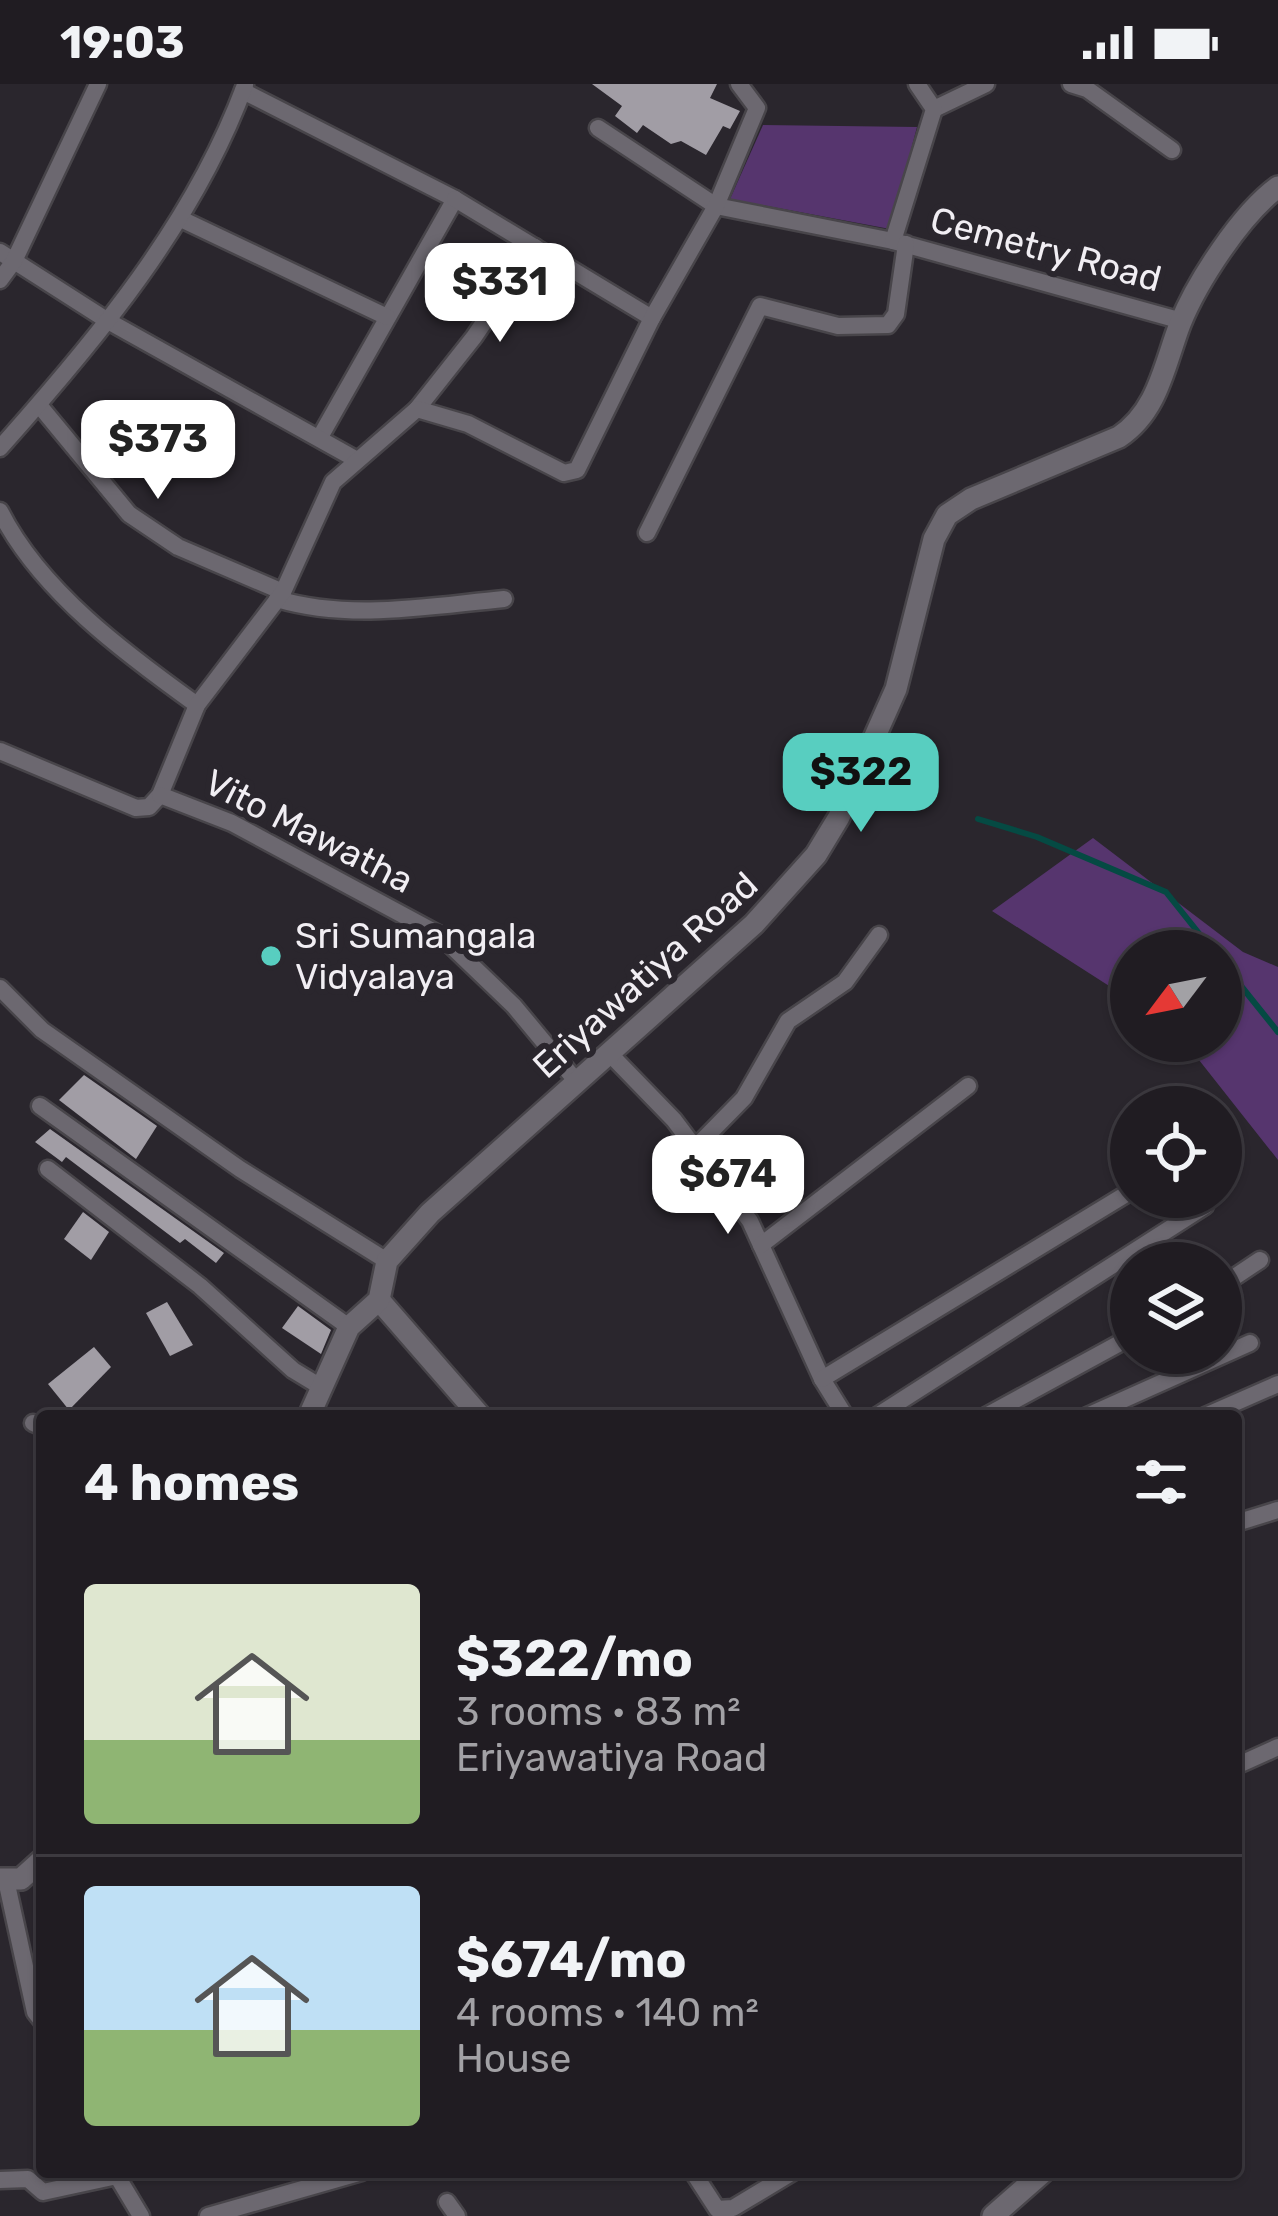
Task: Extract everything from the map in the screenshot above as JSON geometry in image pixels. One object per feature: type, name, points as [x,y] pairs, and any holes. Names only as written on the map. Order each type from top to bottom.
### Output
[{"type":"street","points":[[0,280],[7,256],[98,84]]},
{"type":"street","points":[[417,409],[468,424],[564,473],[577,470],[652,318],[716,206],[758,108],[739,84]]},
{"type":"street","points":[[917,84],[934,109],[986,84]]},
{"type":"street","points":[[1071,84],[1087,89],[1172,150]]},
{"type":"street","points":[[0,448],[108,321],[181,219],[244,88],[455,199],[652,318]]},
{"type":"street","name":"Cemetry Road","points":[[900,242],[934,109]]},
{"type":"street","name":"Cemetry Road","points":[[598,128],[716,206],[900,242],[1182,321]]},
{"type":"street","name":"Eriyawatiya Road","points":[[387,1261],[430,1213],[754,924],[816,856],[896,689],[934,539],[947,515],[1138,425],[1153,401],[1182,321],[1204,279],[1263,198],[1278,187]]},
{"type":"street","points":[[320,437],[455,199]]},
{"type":"street","points":[[181,219],[387,316]]},
{"type":"street","points":[[647,532],[760,306],[838,326],[889,325],[896,314],[900,242]]},
{"type":"street","points":[[0,751],[136,808],[149,807],[160,795],[197,705],[280,595],[333,482],[417,409],[474,337],[535,247]]},
{"type":"street","points":[[7,256],[108,321],[357,460]]},
{"type":"street","points":[[39,405],[129,514],[178,547],[305,607],[366,612],[504,599]]},
{"type":"street","points":[[0,511],[47,576],[115,646],[197,705]]},
{"type":"street","name":"Vito Mawatha","points":[[160,795],[232,823],[440,935],[514,1006],[577,1082]]},
{"type":"street","points":[[695,1148],[744,1097],[788,1021],[845,982],[879,935]]},
{"type":"street","points":[[0,988],[42,1030],[240,1168],[387,1261],[379,1300],[349,1327],[311,1410]]},
{"type":"street","points":[[610,1054],[695,1148],[750,1221],[822,1379],[841,1410]]},
{"type":"street","points":[[761,1245],[968,1086]]},
{"type":"street","points":[[40,1106],[349,1327]]},
{"type":"street","points":[[48,1169],[200,1286],[293,1370],[321,1387]]},
{"type":"street","points":[[822,1379],[1110,1204]]},
{"type":"street","points":[[887,1410],[1185,1218]]},
{"type":"street","points":[[1242,1272],[1260,1260]]},
{"type":"street","points":[[379,1300],[475,1410]]},
{"type":"street","points":[[1100,1410],[1250,1343]]},
{"type":"street","points":[[997,1410],[1110,1348]]},
{"type":"street","points":[[1219,1410],[1278,1384]]},
{"type":"street","points":[[1242,1521],[1278,1510]]},
{"type":"street","points":[[1242,1763],[1278,1747]]},
{"type":"street","points":[[36,1865],[21,1879],[3,1880],[36,2013]]},
{"type":"street","points":[[0,2180],[28,2179],[43,2192],[108,2178]]},
{"type":"street","points":[[118,2178],[141,2216]]},
{"type":"street","points":[[208,2216],[341,2178]]},
{"type":"street","points":[[697,2178],[717,2209],[734,2208],[784,2178]]},
{"type":"street","points":[[993,2216],[1036,2178]]},
{"type":"shaded area","points":[[763,125],[917,127],[890,229],[730,199]]},
{"type":"shaded area","points":[[1093,838],[1214,930],[1110,930],[1110,987],[992,911]]},
{"type":"shaded area","points":[[1242,951],[1278,967],[1278,1160],[1242,1114],[1242,1086],[1220,1086],[1201,1062],[1242,1062]]},
{"type":"building","points":[[592,84],[717,84],[710,98],[740,111],[730,129],[723,126],[706,155],[681,141],[671,144],[643,125],[637,133],[615,116],[622,106]]},
{"type":"building","points":[[84,1075],[157,1126],[136,1159],[59,1100]]},
{"type":"building","points":[[50,1129],[224,1253],[216,1263],[185,1239],[180,1243],[66,1157],[62,1162],[35,1142]]},
{"type":"building","points":[[83,1212],[109,1232],[91,1260],[64,1239]]},
{"type":"building","points":[[167,1302],[193,1345],[170,1356],[146,1313]]},
{"type":"building","points":[[298,1306],[331,1330],[321,1354],[282,1328]]},
{"type":"building","points":[[94,1347],[111,1367],[69,1410],[48,1384]]},
{"type":"waterway","points":[[978,819],[1037,837],[1166,892],[1196,930]]},
{"type":"waterway","points":[[1242,987],[1278,1032]]},
{"type":"place","name":"Sri Sumangala Vidyalaya","points":[[271,956]]}]
